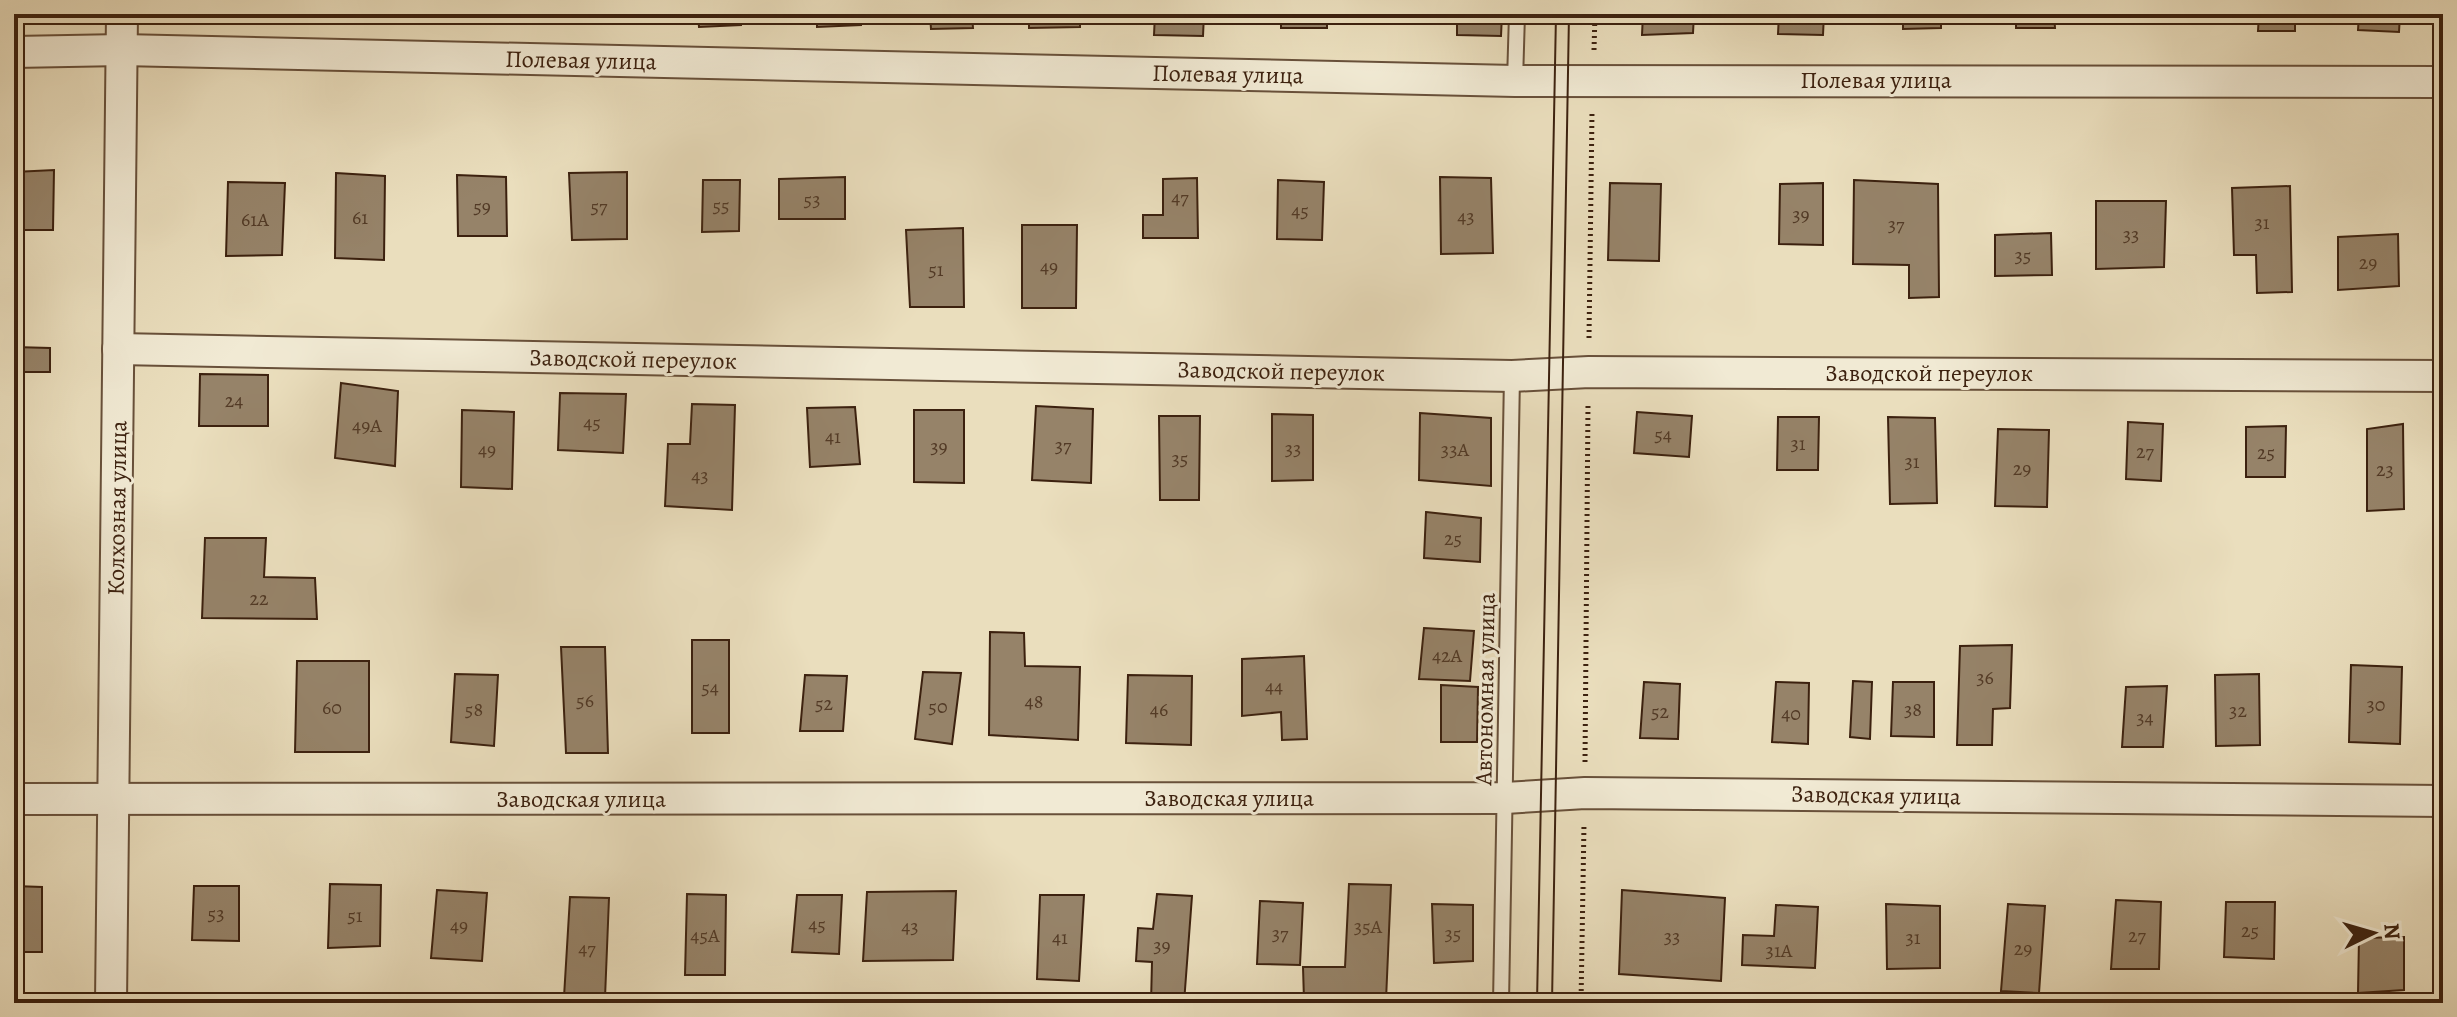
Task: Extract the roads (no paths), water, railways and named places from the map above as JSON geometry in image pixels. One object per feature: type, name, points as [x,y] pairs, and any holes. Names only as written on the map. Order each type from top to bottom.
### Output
[{"type":"street","name":"Колхозная улица","points":[[111,1003],[122,14]]},
{"type":"street","name":"Полевая улица","points":[[14,52],[122,50],[1515,81],[2443,82]]},
{"type":"street","name":"Заводской переулок","points":[[118,349],[1512,376],[1589,372],[2443,376]]},
{"type":"street","name":"Заводская улица","points":[[14,799],[1505,798],[1585,793],[2443,801]]},
{"type":"lane","points":[[1515,81],[1517,14]]},
{"type":"lane","name":"Автономная улица","points":[[1501,1003],[1512,376]]},
{"type":"tram line","points":[[1537,1003],[1556,14]]},
{"type":"tram line","points":[[1552,1003],[1569,14]]}]
